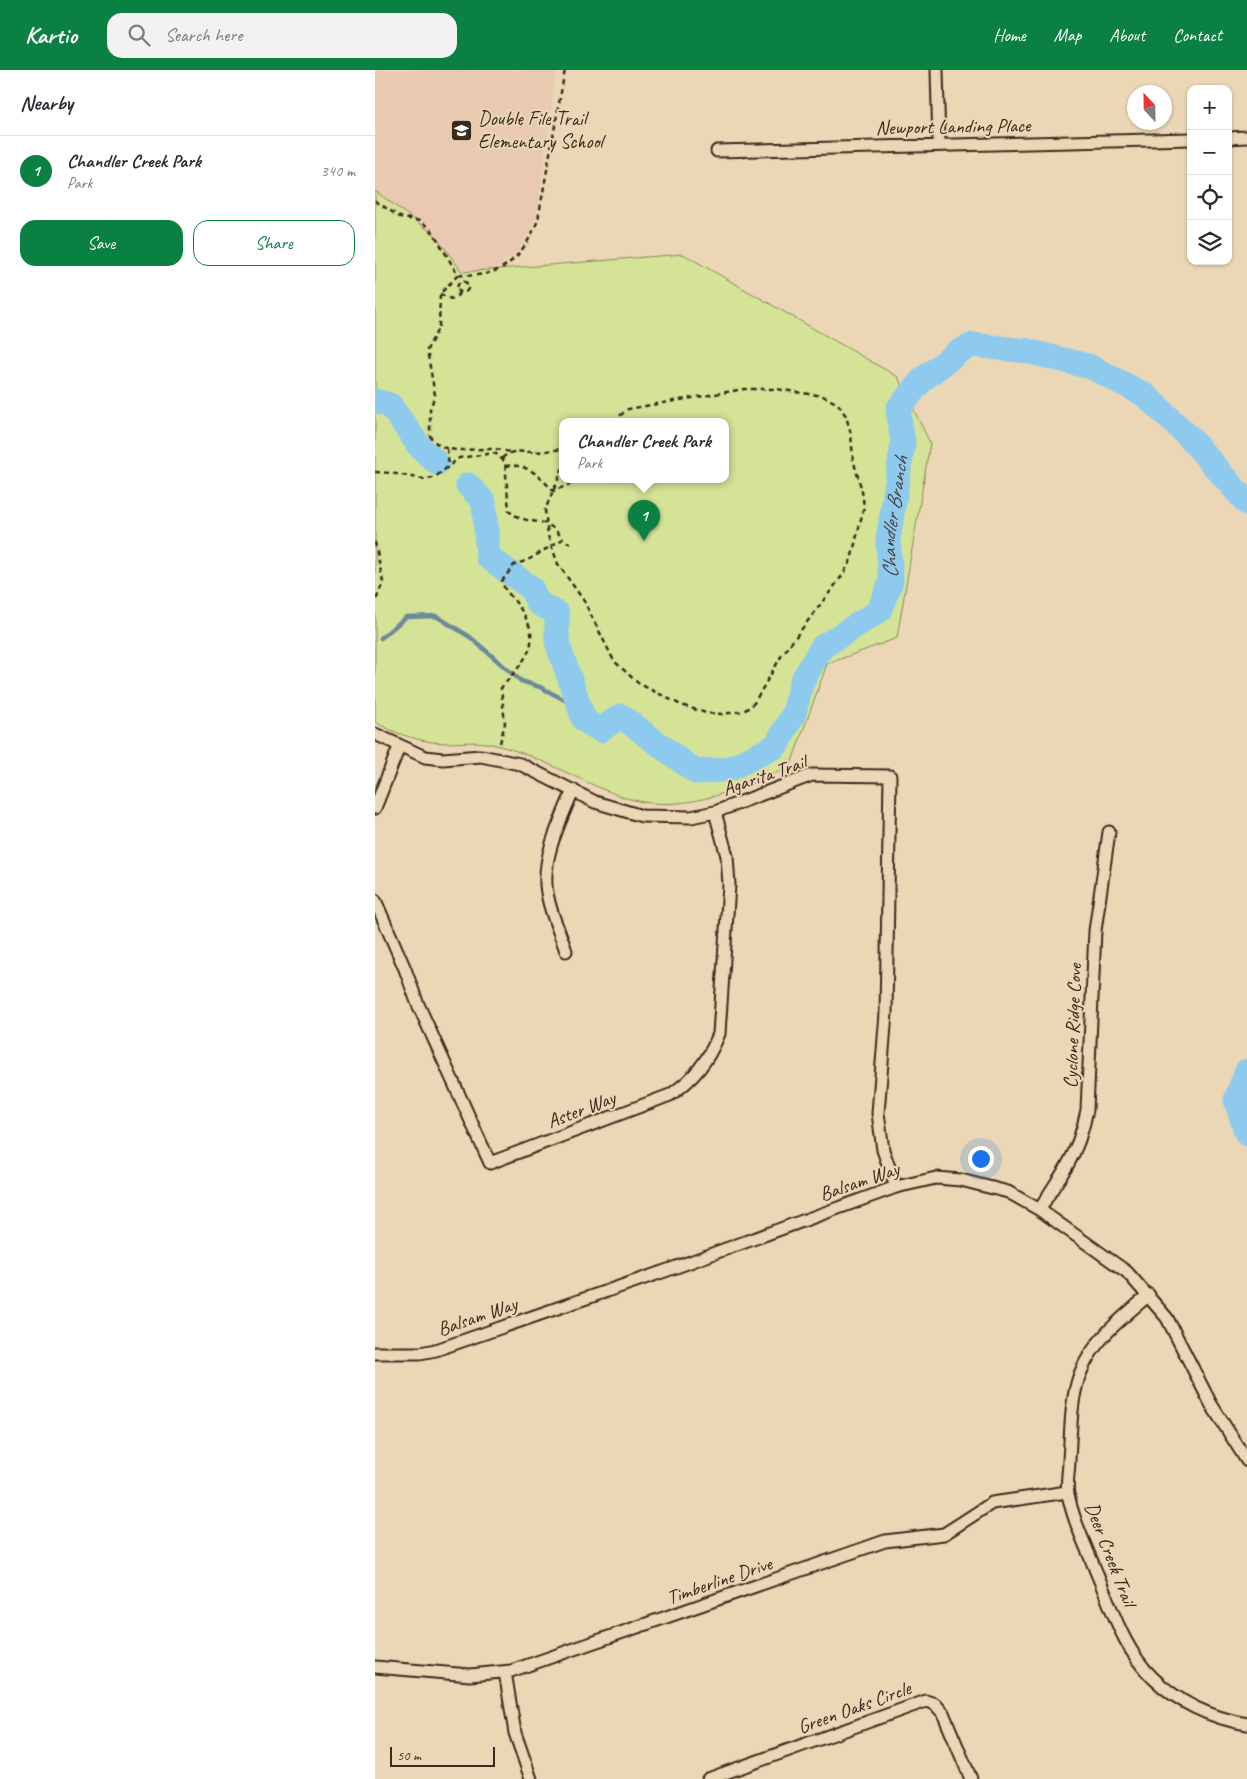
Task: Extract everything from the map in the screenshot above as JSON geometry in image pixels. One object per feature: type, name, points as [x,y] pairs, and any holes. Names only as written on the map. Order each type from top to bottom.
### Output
[{"type":"street","points":[[937,70],[939,145]]},
{"type":"street","points":[[1232,138],[1247,137]]},
{"type":"street","name":"Newport Landing Place","points":[[717,151],[1187,139]]},
{"type":"street","name":"Agarita Trail","points":[[375,734],[399,747],[425,757],[443,759],[481,756],[501,758],[520,764],[595,802],[642,816],[691,817],[715,812],[812,775],[890,776],[886,1013],[878,1113],[883,1150],[897,1186]]},
{"type":"street","points":[[375,808],[399,747]]},
{"type":"street","points":[[566,951],[550,904],[546,868],[552,841],[573,790]]},
{"type":"street","name":"Aster Way","points":[[375,900],[417,1002],[490,1164],[661,1099],[686,1084],[700,1070],[711,1053],[719,1034],[729,885],[727,856],[715,812]]},
{"type":"street","name":"Cyclone Ridge Cove","points":[[1040,1210],[1049,1192],[1067,1166],[1081,1135],[1087,1110],[1095,931],[1109,832]]},
{"type":"street","name":"Balsam Way","points":[[375,1353],[420,1353],[437,1350],[668,1270],[897,1186],[936,1178],[961,1180],[1008,1192],[1040,1210],[1127,1272],[1149,1295],[1167,1318],[1211,1404],[1247,1461]]},
{"type":"street","name":"Deer Creek Trail","points":[[1149,1295],[1113,1326],[1096,1344],[1080,1374],[1074,1398],[1067,1492],[1075,1522],[1122,1633],[1139,1662],[1152,1677],[1179,1699],[1214,1716],[1247,1724]]},
{"type":"street","name":"Timberline Drive","points":[[375,1667],[470,1675],[505,1672],[885,1541],[944,1534],[992,1502],[1067,1492]]},
{"type":"street","points":[[505,1672],[515,1733],[531,1779]]},
{"type":"street","name":"Green Oaks Circle","points":[[708,1779],[926,1701],[935,1704],[943,1713],[971,1779]]},
{"type":"path","points":[[458,275],[474,277],[508,265],[525,246],[533,233],[538,220],[565,70]]},
{"type":"path","points":[[375,201],[400,217],[420,221],[433,232],[462,282],[467,283],[468,288],[465,292],[460,292],[457,296],[451,298],[441,294]]},
{"type":"path","points":[[458,275],[441,294],[439,327],[427,350],[435,395],[430,409],[429,436],[433,442],[447,449],[489,448],[509,452],[559,449]]},
{"type":"path","points":[[460,292],[457,287],[462,282]]},
{"type":"path","points":[[559,477],[545,510],[545,524],[551,546],[558,564],[584,601],[614,662],[622,671],[655,694],[706,713],[723,714],[744,711],[754,703],[782,655],[843,576],[851,560],[864,508],[846,416],[838,404],[823,396],[776,389],[744,389],[628,409],[618,418]]},
{"type":"path","points":[[447,449],[449,466]]},
{"type":"path","points":[[502,458],[509,452]]},
{"type":"path","points":[[375,472],[391,472],[423,479],[434,478],[459,458],[495,453],[502,458],[505,466],[509,511],[553,528],[563,539],[574,546]]},
{"type":"path","points":[[505,466],[518,464],[529,468],[553,491]]},
{"type":"path","points":[[553,491],[569,483]]},
{"type":"path","points":[[500,743],[505,723],[500,693],[501,688],[517,670],[532,643],[528,619],[502,584],[505,576],[514,565],[563,539]]},
{"type":"path","points":[[375,542],[383,582],[375,603]]},
{"type":"shaded area","name":"Double File Trail Elementary School","points":[[375,70],[556,70],[538,208],[533,225],[520,249],[499,266],[485,271],[461,272],[435,235],[375,191]]},
{"type":"green space","points":[[375,191],[435,235],[462,272],[683,254],[898,377],[930,443],[897,638],[827,664],[790,767],[726,792],[683,803],[661,804],[638,801],[615,794],[512,749],[480,742],[440,743],[425,741],[395,732],[375,722]]},
{"type":"waterway","name":"Chandler Branch","points":[[468,485],[484,502],[488,557],[531,588],[538,603],[557,613],[557,642],[584,720],[600,730],[621,716],[696,772],[729,769],[776,746],[794,713],[802,681],[822,647],[879,611],[891,581],[888,540],[903,443],[898,409],[923,379],[958,352],[973,345],[1027,351],[1091,367],[1145,395],[1189,437],[1247,503]]},
{"type":"waterway","name":"Chandler Branch","points":[[375,401],[390,405],[420,447],[437,463]]},
{"type":"waterway","points":[[381,638],[406,617],[436,616],[470,637],[521,681],[540,687],[580,708]]},
{"type":"waterway","name":"Chandler Branch","points":[[1247,1071],[1236,1100],[1247,1134]]},
{"type":"place","name":"Double File Trail Elementary School","points":[[462,130]]},
{"type":"place","name":"Chandler Creek Park","points":[[644,541]]}]
